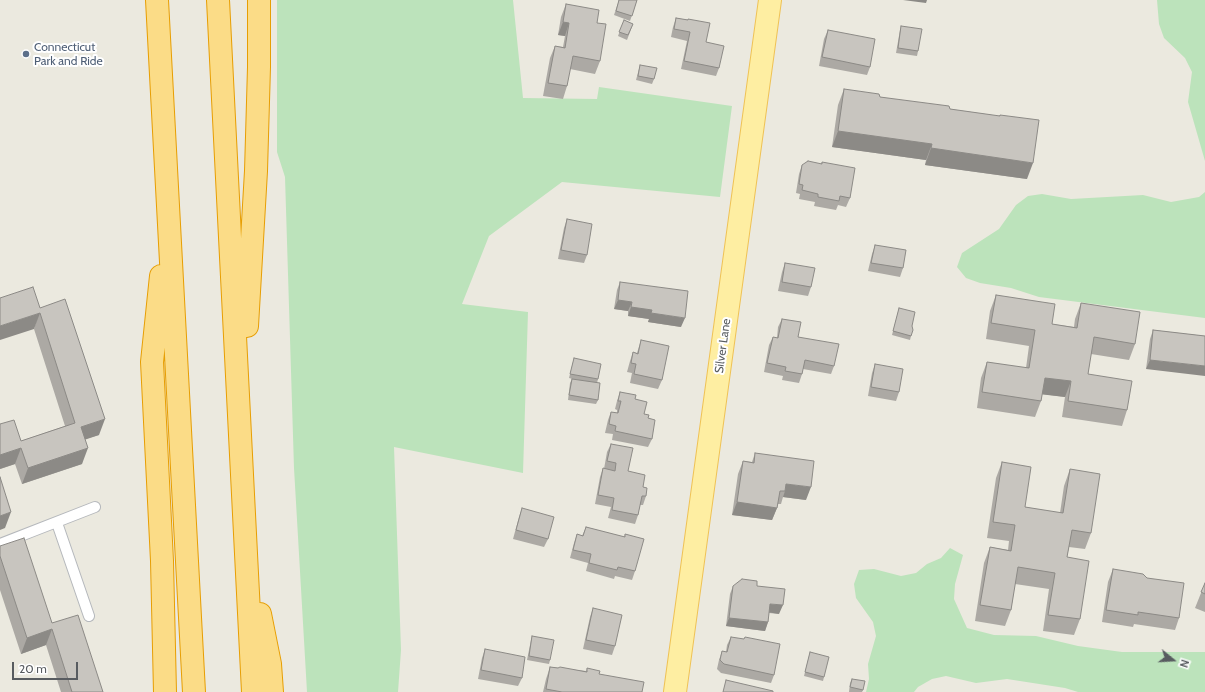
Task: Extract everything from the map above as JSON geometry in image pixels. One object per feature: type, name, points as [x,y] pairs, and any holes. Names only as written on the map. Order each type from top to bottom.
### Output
[{"type":"highway","points":[[157,0],[194,692]]},
{"type":"highway","points":[[218,0],[253,692]]},
{"type":"highway","points":[[240,429],[256,171],[259,0]]},
{"type":"highway","points":[[165,692],[162,561],[152,362],[168,201]]},
{"type":"highway","points":[[245,543],[270,664],[272,692]]},
{"type":"main road","name":"Silver Lane","points":[[675,692],[770,0]]},
{"type":"lane","points":[[0,544],[95,507]]},
{"type":"lane","points":[[57,523],[89,616]]},
{"type":"green space","points":[[277,0],[513,0],[523,98],[597,99],[599,87],[732,106],[720,197],[562,182],[489,236],[462,304],[528,312],[523,473],[394,447],[401,650],[398,692],[307,692],[294,468],[285,177],[277,152]]},
{"type":"green space","points":[[1157,0],[1205,0],[1205,161],[1188,102],[1192,72],[1185,58],[1164,38],[1159,24]]},
{"type":"green space","points":[[1205,192],[1205,318],[1039,297],[1011,288],[980,283],[966,278],[957,267],[962,253],[999,229],[1016,205],[1028,196],[1042,194],[1071,199],[1143,195],[1171,202],[1199,197]]},
{"type":"green space","points":[[950,548],[963,555],[955,584],[954,599],[967,628],[994,635],[1036,636],[1078,646],[1122,652],[1205,652],[1205,692],[1078,692],[1065,688],[1007,679],[976,683],[946,676],[932,679],[918,687],[914,692],[866,692],[869,679],[868,664],[876,636],[873,622],[856,598],[854,584],[859,570],[874,569],[901,576],[916,573],[927,564],[941,558]]},
{"type":"building","points":[[619,0],[637,0],[632,16],[616,11]]},
{"type":"building","points":[[566,4],[599,10],[597,23],[606,24],[600,61],[573,56],[567,86],[548,83],[555,46],[565,48],[569,23],[563,22]]},
{"type":"building","points":[[676,18],[710,23],[706,42],[724,46],[719,68],[684,61],[690,32],[674,29]]},
{"type":"building","points":[[624,20],[633,24],[628,35],[619,32]]},
{"type":"building","points":[[901,26],[922,29],[918,51],[898,48]]},
{"type":"building","points":[[828,30],[875,39],[870,67],[822,57]]},
{"type":"building","points":[[640,65],[657,68],[654,79],[638,76]]},
{"type":"building","points":[[844,89],[879,94],[880,97],[949,106],[950,109],[1039,120],[1033,163],[931,148],[932,144],[838,131]]},
{"type":"building","points":[[808,161],[855,168],[850,198],[840,196],[839,201],[818,197],[818,194],[802,190],[803,185],[799,184],[802,165]]},
{"type":"building","points":[[567,219],[592,224],[587,255],[561,250]]},
{"type":"building","points":[[875,245],[906,250],[903,268],[871,263]]},
{"type":"building","points":[[785,263],[815,268],[811,287],[782,282]]},
{"type":"building","points":[[620,282],[688,291],[685,318],[651,313],[652,310],[631,307],[632,302],[618,300]]},
{"type":"building","points":[[33,287],[40,308],[65,299],[105,419],[81,427],[88,448],[28,468],[21,448],[0,455],[0,424],[14,420],[21,441],[75,423],[40,313],[0,326],[0,298]]},
{"type":"building","points":[[996,295],[1055,304],[1052,324],[1077,328],[1081,303],[1140,312],[1135,344],[1094,337],[1088,374],[1132,381],[1127,410],[1068,401],[1071,381],[1045,378],[1041,401],[982,392],[987,362],[1029,368],[1035,330],[991,323]]},
{"type":"building","points":[[899,308],[915,312],[911,336],[893,331]]},
{"type":"building","points":[[782,319],[801,322],[798,337],[839,344],[834,366],[805,360],[802,374],[785,371],[786,367],[767,363],[773,337],[778,338]]},
{"type":"building","points":[[1153,330],[1205,336],[1205,366],[1150,360]]},
{"type":"building","points":[[641,340],[669,346],[662,380],[634,374],[636,364],[631,363],[633,352],[638,354]]},
{"type":"building","points":[[574,358],[601,364],[598,379],[570,374]]},
{"type":"building","points":[[875,364],[903,369],[899,392],[871,387]]},
{"type":"building","points":[[572,379],[600,383],[598,400],[569,395]]},
{"type":"building","points":[[620,392],[636,395],[635,399],[647,402],[644,414],[649,415],[648,418],[655,420],[652,439],[615,431],[616,426],[609,424],[611,412],[618,413],[621,401],[618,401]]},
{"type":"building","points":[[611,444],[633,448],[628,471],[645,475],[643,487],[647,488],[646,496],[642,496],[638,515],[612,510],[614,498],[598,495],[603,468],[615,471],[616,463],[607,461]]},
{"type":"building","points":[[755,453],[814,461],[811,487],[786,484],[785,491],[780,491],[777,508],[737,502],[743,461],[754,463]]},
{"type":"building","points":[[1002,462],[1031,467],[1025,507],[1063,513],[1070,469],[1100,474],[1091,533],[1072,530],[1067,557],[1089,561],[1080,619],[1048,615],[1055,573],[1018,567],[1011,610],[980,605],[990,547],[1011,551],[1015,525],[993,522]]},
{"type":"building","points":[[0,477],[11,512],[0,516]]},
{"type":"building","points":[[522,508],[554,517],[548,539],[516,530]]},
{"type":"building","points":[[586,527],[625,537],[625,534],[644,539],[635,571],[618,567],[617,570],[589,563],[591,554],[573,550],[577,534],[583,536]]},
{"type":"building","points":[[24,538],[52,623],[78,615],[103,692],[72,692],[52,629],[27,638],[0,556],[0,546]]},
{"type":"building","points":[[1113,569],[1143,574],[1147,578],[1184,583],[1179,618],[1138,612],[1138,615],[1106,610]]},
{"type":"building","points":[[742,579],[757,581],[757,586],[785,589],[783,605],[770,604],[768,622],[729,618],[733,586]]},
{"type":"building","points":[[1205,583],[1205,594],[1201,592]]},
{"type":"building","points":[[593,608],[622,615],[615,646],[586,640]]},
{"type":"building","points":[[532,636],[554,640],[550,660],[529,656]]},
{"type":"building","points":[[731,637],[744,639],[745,637],[780,644],[774,675],[724,664],[720,660],[722,651],[727,652]]},
{"type":"building","points":[[485,649],[525,657],[522,678],[481,670]]},
{"type":"building","points":[[810,652],[829,657],[824,677],[805,672]]},
{"type":"building","points":[[550,667],[560,667],[587,672],[587,668],[600,671],[599,674],[644,682],[642,692],[562,692],[546,689]]},
{"type":"building","points":[[852,679],[865,681],[863,690],[850,687]]},
{"type":"building","points":[[726,680],[773,691],[773,692],[723,692]]},
{"type":"place","name":"Connecticut Park and Ride","points":[[26,54]]}]
